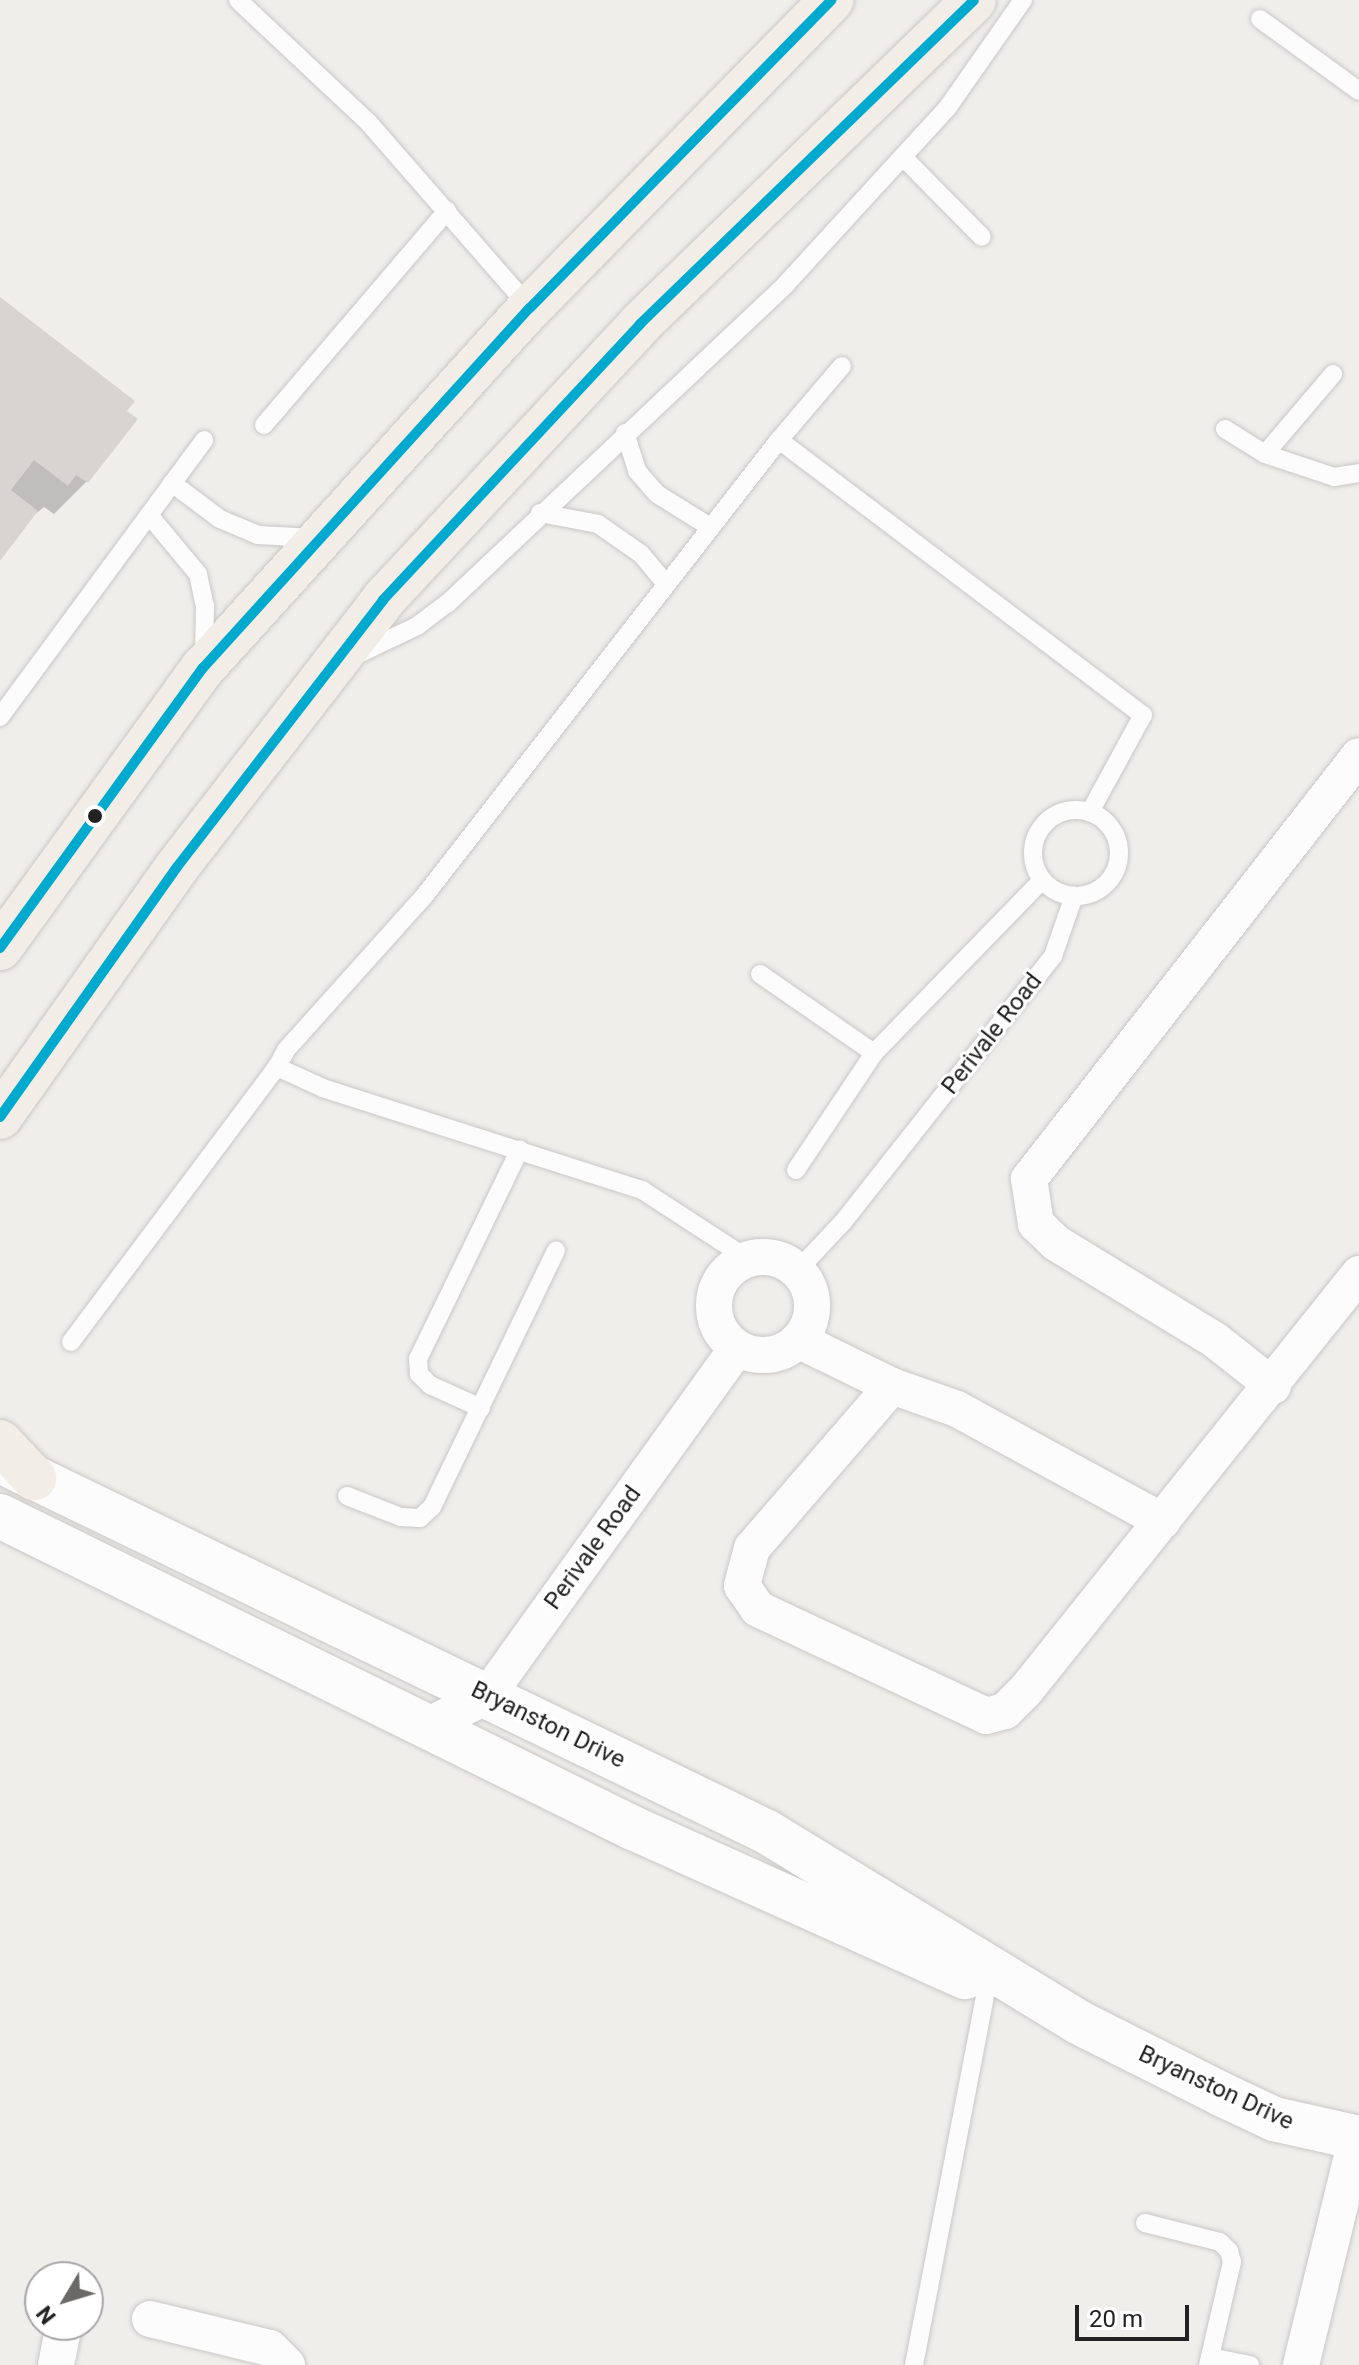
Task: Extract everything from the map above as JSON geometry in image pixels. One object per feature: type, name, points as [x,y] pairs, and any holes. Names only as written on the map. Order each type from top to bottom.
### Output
[{"type":"main road","points":[[0,948],[203,668],[530,308],[832,0]]},
{"type":"main road","points":[[0,1117],[177,867],[338,663],[383,600],[493,476],[640,324],[974,0]]},
{"type":"main road","points":[[0,1442],[17,1470]]},
{"type":"street","points":[[1273,1386],[1203,1332],[1056,1243],[1036,1224],[1029,1179],[1359,756]]},
{"type":"street","points":[[748,1259],[779,1260],[797,1271],[811,1294],[812,1311],[798,1340],[769,1355],[737,1348],[716,1322],[716,1291],[722,1277],[748,1259]]},
{"type":"street","points":[[892,1386],[752,1548],[742,1586],[758,1609],[986,1716],[1005,1711],[1026,1690],[1273,1386],[1359,1274]]},
{"type":"street","points":[[798,1340],[892,1386],[957,1409],[1162,1521]]},
{"type":"street","name":"Perivale Road","points":[[429,1725],[487,1696],[737,1348]]},
{"type":"street","name":"Bryanston Drive","points":[[17,1470],[767,1832],[1078,2022]]},
{"type":"street","name":"Bryanston Drive","points":[[0,1516],[633,1828],[888,1947],[1078,2022],[1274,2119],[1358,2138]]},
{"type":"street","points":[[1301,2365],[1358,2138]]},
{"type":"street","points":[[150,2319],[270,2348],[287,2365]]},
{"type":"street","points":[[56,2365],[61,2341]]},
{"type":"lane","points":[[238,0],[368,122],[530,308]]},
{"type":"lane","points":[[338,663],[417,626],[786,284],[948,107],[1023,0]]},
{"type":"lane","points":[[1260,19],[1359,91]]},
{"type":"lane","points":[[903,157],[982,237]]},
{"type":"lane","points":[[264,425],[447,211]]},
{"type":"lane","points":[[71,1342],[277,1067],[286,1050],[425,895],[710,527],[842,366]]},
{"type":"lane","points":[[1265,454],[1333,374]]},
{"type":"lane","points":[[1225,429],[1265,454],[1334,477],[1359,473]]},
{"type":"lane","points":[[625,433],[637,471],[657,494],[710,527]]},
{"type":"lane","points":[[0,717],[204,440]]},
{"type":"lane","points":[[779,440],[1143,715],[1090,812]]},
{"type":"lane","points":[[172,483],[220,519],[258,535],[318,538]]},
{"type":"lane","points":[[540,513],[598,524],[641,554],[666,584]]},
{"type":"lane","points":[[149,515],[198,574],[205,606],[203,668]]},
{"type":"lane","points":[[1063,811],[1090,812],[1111,829],[1119,857],[1107,883],[1074,896],[1053,890],[1042,880],[1032,854],[1040,828],[1063,811]]},
{"type":"lane","points":[[796,1170],[874,1053],[1042,880]]},
{"type":"lane","name":"Perivale Road","points":[[797,1271],[843,1222],[1053,956],[1074,896]]},
{"type":"lane","points":[[760,974],[874,1053]]},
{"type":"lane","points":[[277,1067],[335,1092],[520,1149],[658,1198],[748,1259]]},
{"type":"lane","points":[[481,1408],[430,1385],[419,1374],[418,1359],[520,1149]]},
{"type":"lane","points":[[347,1496],[420,1518],[432,1507],[556,1250]]},
{"type":"lane","points":[[914,2365],[987,1986]]},
{"type":"lane","points":[[1145,2223],[1220,2242],[1229,2251],[1232,2262],[1209,2361],[1250,2365]]},
{"type":"building","points":[[0,297],[135,401],[127,411],[138,419],[88,483],[76,475],[68,486],[34,460],[11,490],[38,511],[0,561]]},
{"type":"transit line","points":[[0,948],[203,668],[530,308],[832,0]]},
{"type":"transit line","points":[[0,1117],[177,867],[383,600],[640,324],[974,0]]}]
